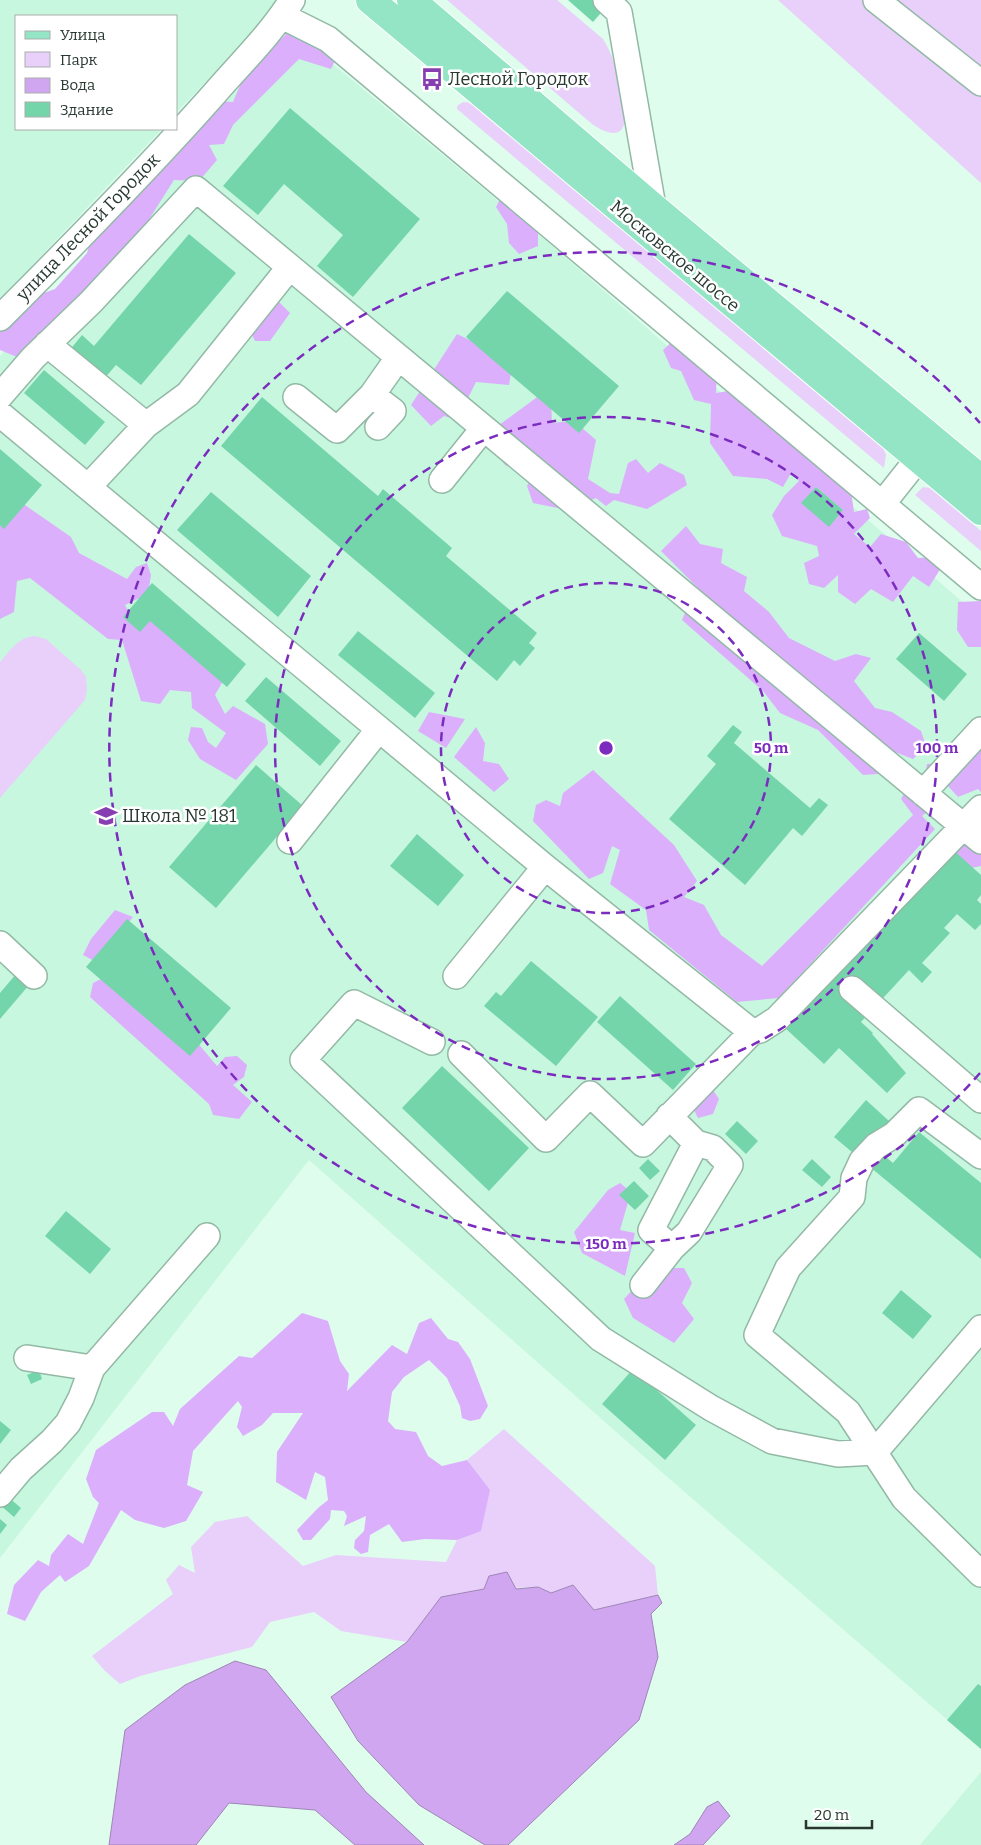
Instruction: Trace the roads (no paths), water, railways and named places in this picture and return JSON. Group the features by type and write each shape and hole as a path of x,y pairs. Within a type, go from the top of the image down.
{"main road":[{"name":"Московское шоссе","path":"370,0 981,511"},
{"name":"Московское шоссе","path":"411,0 653,207 981,479"}],"street":[{"path":"606,0 619,12 653,207"},
{"path":"876,0 978,72"},
{"path":"287,8 328,39 981,586"},
{"name":"улица Лесной Городок","path":"0,318 191,120 287,8"},
{"path":"0,396 47,344 91,302 196,189 972,833"},
{"path":"88,487 146,425 188,394 289,268"},
{"path":"47,344 146,425"},
{"path":"296,397 336,430 372,395 398,358"},
{"path":"372,395 393,411 378,427"},
{"path":"0,414 546,867 752,1032"},
{"path":"442,480 483,429"},
{"path":"883,503 918,459"},
{"path":"290,841 380,729"},
{"path":"923,793 981,730"},
{"path":"461,1054 546,1139 590,1094 643,1144 752,1032 760,1030 776,1020 972,833 981,808"},
{"path":"456,976 546,867"},
{"path":"0,944 34,976"},
{"path":"852,989 981,1100"},
{"path":"432,1042 354,1003 304,1060 601,1339 711,1408 772,1441 838,1454 875,1452 981,1328"},
{"path":"981,1156 919,1110 894,1135 876,1146 862,1161 854,1178 852,1197 788,1268 757,1335 848,1412 904,1498 981,1574"},
{"path":"643,1285 672,1248 689,1232 730,1165 713,1148 696,1143 669,1116"},
{"path":"672,1248 651,1230 696,1143"},
{"path":"0,1494 21,1469 52,1441 68,1423 81,1398 92,1368 206,1236"},
{"path":"26,1358 92,1368"}],"water":[{"path":"507,1572 516,1589 538,1587 551,1593 573,1585 594,1610 658,1595 662,1603 651,1614 658,1657 639,1720 508,1845 485,1845 419,1805 358,1741 331,1697 407,1642 441,1597 484,1589 489,1576"},
{"path":"235,1661 266,1670 366,1792 424,1845 355,1845 315,1810 229,1803 196,1845 109,1845 125,1730 185,1685"},
{"path":"718,1801 730,1816 703,1845 674,1845 690,1834 707,1807"}],"place":[{"name":"Лесной Городок","path":"432,79"},
{"name":"Школа № 181","path":"106,816"}]}
